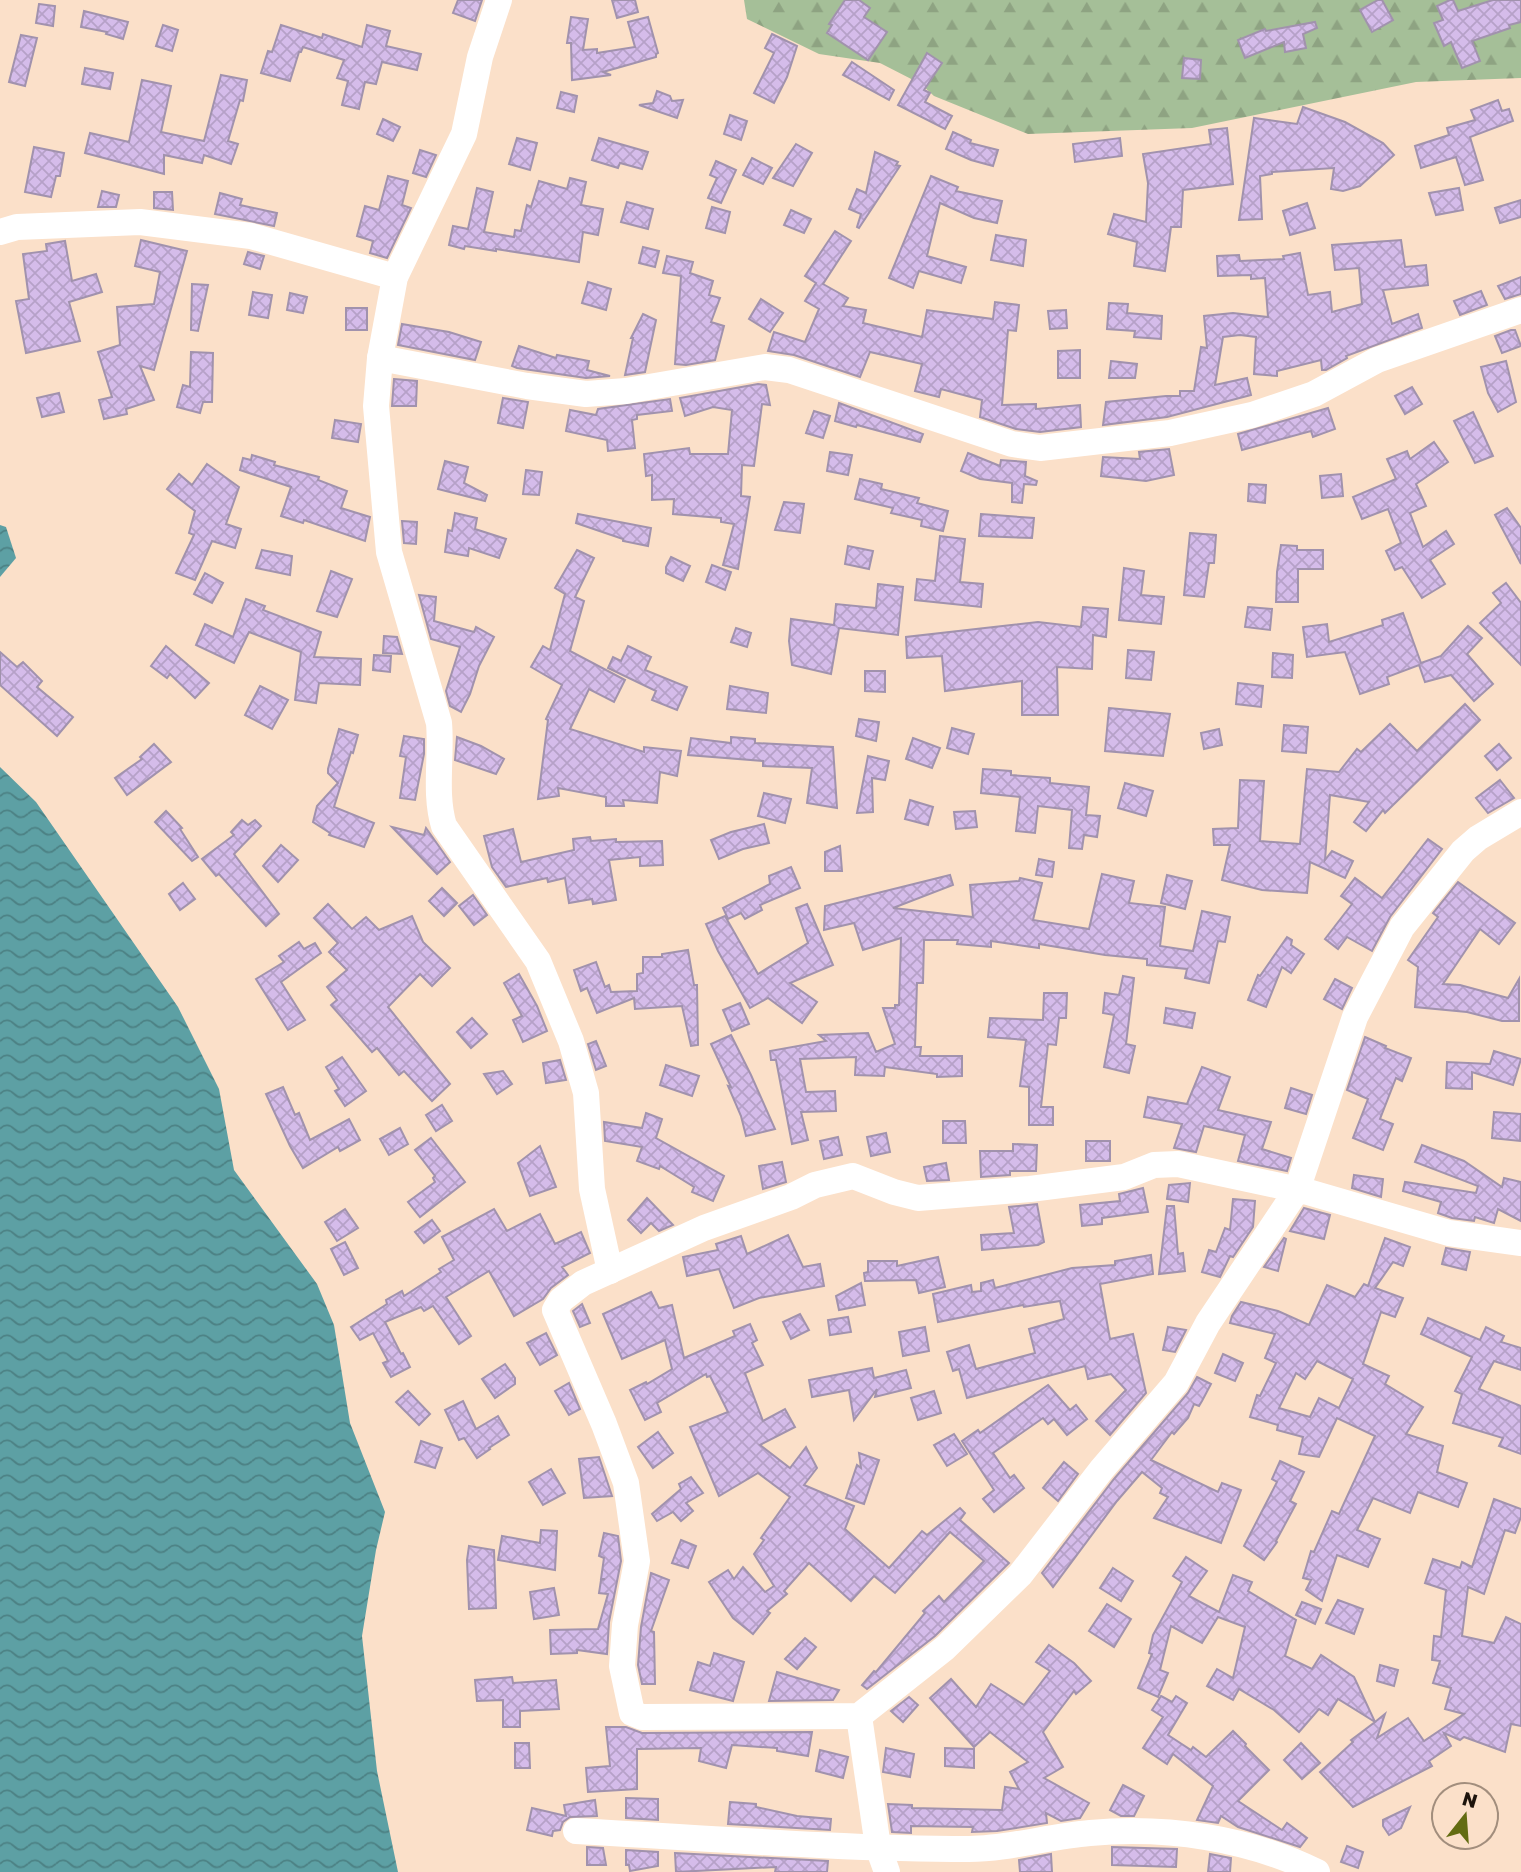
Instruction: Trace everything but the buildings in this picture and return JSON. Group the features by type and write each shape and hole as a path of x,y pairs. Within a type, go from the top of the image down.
{"street":[{"path":"499,0 480,57 464,134 395,277 380,358 376,406 389,552 439,723 439,811 444,826 538,961 567,1031 586,1093 592,1189 610,1271"},
{"path":"0,232 17,228 140,222 251,236 395,277"},
{"path":"380,358 527,386 586,394 626,391 765,367 789,370 1012,444 1040,448 1170,433 1252,415 1314,394 1377,360 1521,310"},
{"path":"1521,812 1478,838 1463,851 1402,927 1355,1017 1297,1190 1208,1323 1176,1383 1102,1469 1020,1575 945,1648 859,1717 642,1717 632,1713 622,1667 625,1625 637,1561 626,1483 555,1310 561,1300 583,1283 705,1228 780,1201 815,1185 853,1176 918,1198 1030,1189 1124,1177 1154,1166 1178,1164 1297,1190 1449,1233 1521,1243"},
{"path":"859,1717 878,1847 887,1872"},
{"path":"576,1831 878,1847 972,1849 1091,1832 1171,1832 1256,1847 1286,1857 1317,1872"}],"green space":[{"path":"744,0 1521,0 1521,78 1416,82 1192,128 1028,134 934,96 921,84 880,63 819,54 747,19"}],"water":[{"path":"0,525 6,527 16,558 0,577"},
{"path":"0,767 36,802 178,1007 219,1089 234,1170 317,1284 334,1325 350,1423 385,1512 362,1636 377,1771 398,1872 0,1872"}]}
